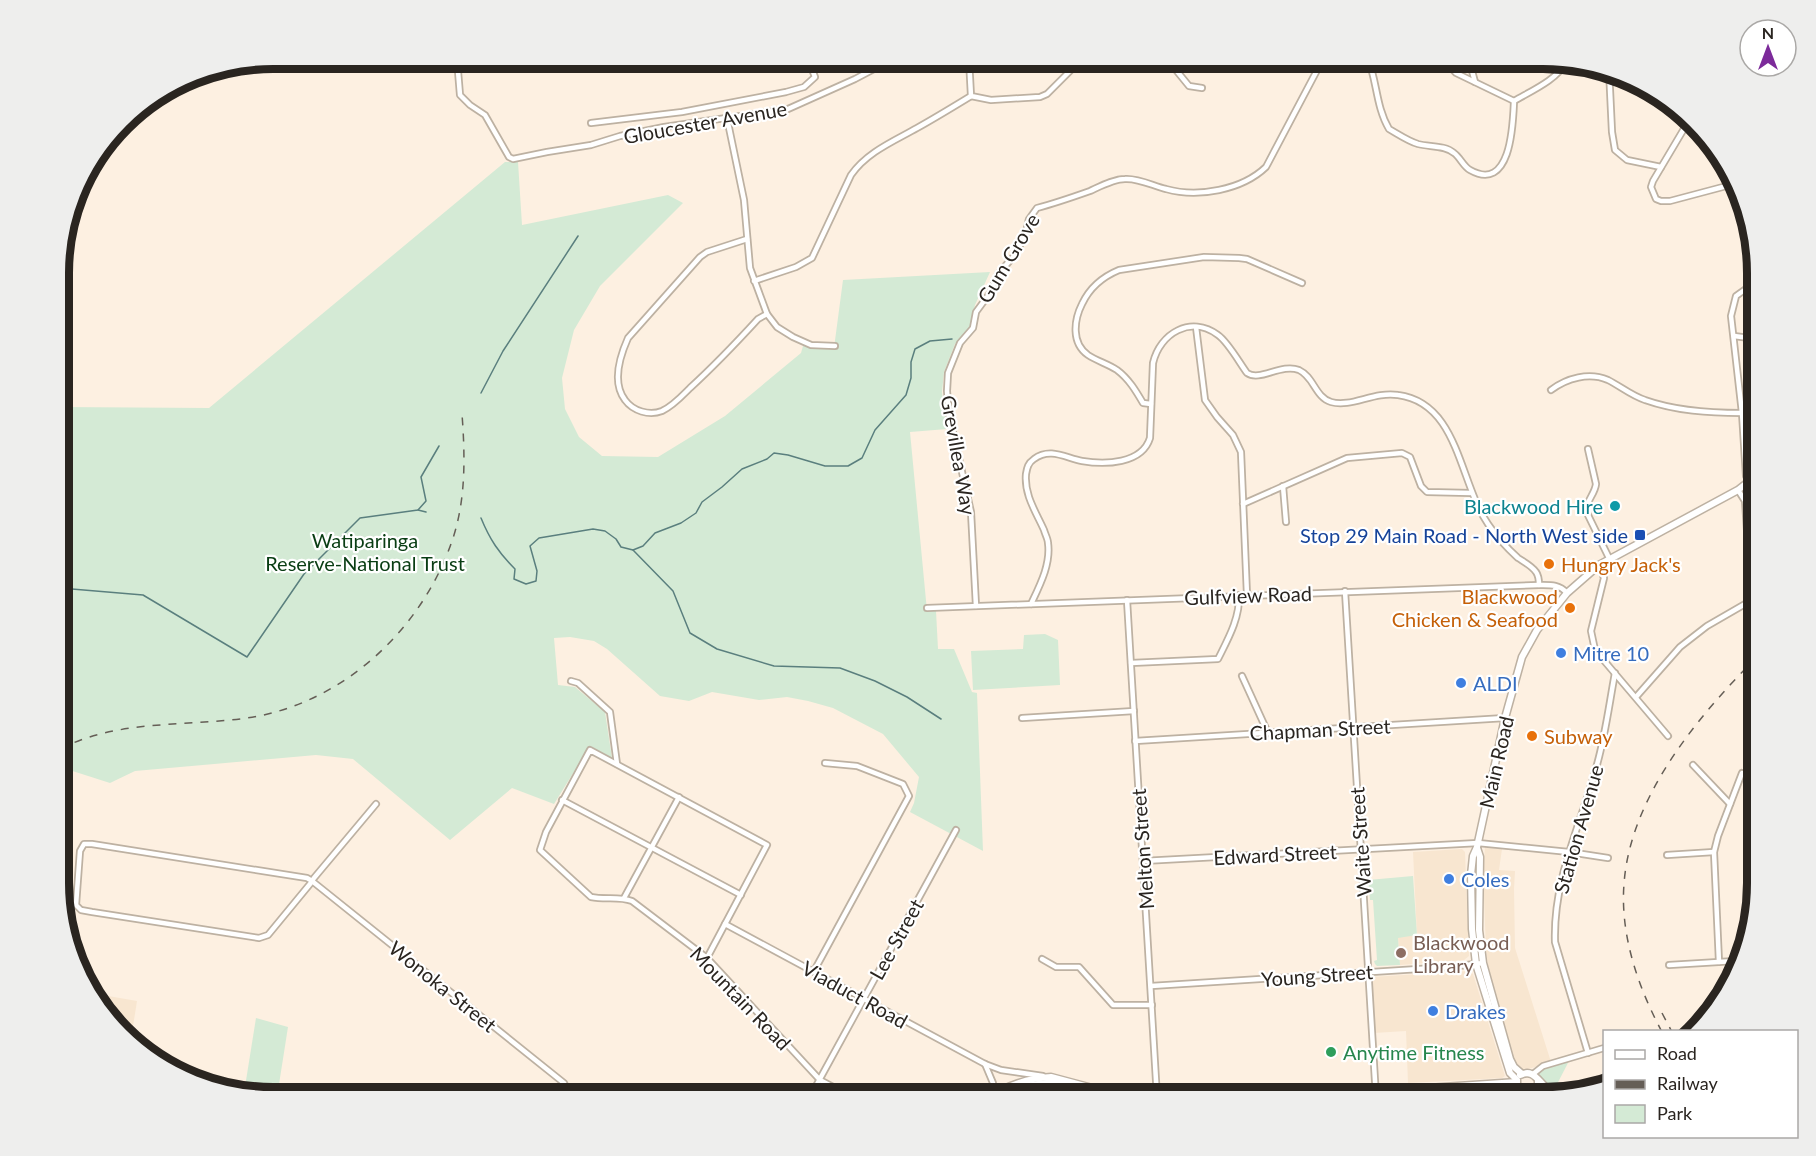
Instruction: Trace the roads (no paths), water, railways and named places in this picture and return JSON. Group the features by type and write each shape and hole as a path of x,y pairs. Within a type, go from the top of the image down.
{"main road":[{"name":"Main Road","path":"1517,1083 1510,1072 1479,963 1480,857 1478,845 1505,718 1522,657 1537,630 1567,593 1599,565 1747,484"},
{"name":"Main Road","path":"1479,963 1510,1059 1522,1074"},
{"path":"1501,1083 1510,1072"},
{"path":"1517,1083 1522,1074 1533,1074 1546,1087"},
{"path":"1005,1087 1039,1077 1051,1077 1087,1087"},
{"path":"1538,1081 1538,1087"},
{"path":"1023,1087 1068,1082"},
{"path":"1471,1087 1517,1083"},
{"path":"1481,1087 1517,1083"},
{"path":"1517,1083 1520,1087"}],"street":[{"name":"Gloucester Avenue","path":"459,69 460,95 484,115 509,157 513,159 591,145 664,127 788,109 873,69"},
{"name":"Gloucester Avenue","path":"591,123 682,112 786,92 804,87 815,77 812,69"},
{"path":"970,69 971,96"},
{"path":"754,281 796,267 812,258 852,175 858,165 870,154 971,96 991,99 1040,97 1047,94 1071,69"},
{"path":"1176,69 1189,86 1202,88"},
{"name":"Gum Grove","path":"976,312 990,292 998,274 1014,256 1025,236 1029,219 1037,208 1126,179 1168,190 1200,193 1226,189 1258,175 1266,166 1317,69"},
{"path":"1373,69 1379,103 1389,129 1416,143 1454,152 1467,168 1479,174 1491,175 1500,169 1512,132 1514,101"},
{"path":"1453,69 1475,83 1514,101"},
{"path":"1472,69 1475,83"},
{"path":"1514,101 1561,70"},
{"path":"1610,80 1615,150 1627,160 1661,167"},
{"path":"726,118 744,200 750,268 767,314 777,327 793,337 811,345 835,346"},
{"path":"1685,127 1651,187 1656,198 1661,201 1670,201 1727,186"},
{"path":"747,239 708,252 700,257 628,338 619,366 622,395 630,407 642,412 655,412 671,406 717,363 758,319 767,314"},
{"path":"1151,404 1143,403 1132,384 1118,371 1089,356 1078,344 1077,317 1091,288 1109,274 1119,270 1204,257 1247,259 1302,283"},
{"path":"1747,288 1736,296 1731,316 1747,478"},
{"name":"Grevillea Way","path":"976,312 973,328 960,343 953,358 946,390 971,512 976,606"},
{"path":"1196,327 1205,400 1233,435 1241,452 1247,595"},
{"path":"1031,604 1044,573 1048,558 1048,541 1028,497 1027,466 1034,458 1047,453 1060,454 1083,461 1109,462 1126,460 1140,453 1150,438 1153,363 1160,345 1179,330 1196,327 1204,328 1220,337 1250,375 1281,368 1298,370 1305,373 1318,393 1329,402 1350,403 1384,394 1409,397 1425,404 1447,429 1471,493 1487,522 1498,538 1537,572 1539,585"},
{"path":"1734,336 1747,338"},
{"path":"1551,390 1568,379 1596,376 1607,379 1643,400 1679,409 1742,413"},
{"path":"1588,449 1596,484 1586,511 1610,558"},
{"path":"1243,504 1347,458 1402,453 1410,457 1421,486 1427,492 1471,493"},
{"path":"1283,486 1286,522"},
{"path":"1738,490 1744,501 1747,538"},
{"path":"1599,565 1604,578 1590,631 1595,650 1668,736"},
{"name":"Gulfview Road","path":"927,608 1539,585 1553,585 1567,593"},
{"name":"Waite Street","path":"1345,591 1375,1087"},
{"path":"1131,663 1218,659 1230,636 1240,607 1239,595"},
{"name":"Melton Street","path":"1127,600 1156,1087"},
{"path":"1636,697 1680,647 1707,626 1747,603"},
{"name":"Station Avenue","path":"1588,1053 1555,942 1555,925 1558,892 1597,767 1615,673"},
{"path":"1242,676 1268,733"},
{"path":"572,681 610,712 617,764"},
{"path":"1022,718 1134,711"},
{"name":"Chapman Street","path":"1136,741 1505,718"},
{"path":"679,797 624,898 591,897 540,850 546,832 590,750 679,797 767,845 707,958"},
{"path":"814,971 909,796 903,784 857,766 825,763"},
{"path":"1693,765 1730,804"},
{"path":"1719,962 1714,852 1742,773"},
{"path":"562,800 741,895"},
{"path":"312,881 307,878 84,844 80,851 76,905 81,910 103,914 260,938 268,935 376,804"},
{"name":"Lee Street","path":"816,1087 956,830"},
{"name":"Edward Street","path":"1143,861 1478,845 1569,852 1608,858"},
{"path":"1667,855 1714,852"},
{"name":"Wonoka Street","path":"312,881 564,1083 566,1087"},
{"name":"Mountain Road","path":"624,898 632,901 707,958 820,1080 833,1087"},
{"name":"Viaduct Road","path":"725,924 984,1064 1001,1070 1051,1077"},
{"path":"1042,959 1056,967 1079,968 1113,1005 1152,1005"},
{"path":"1669,964 1731,961"},
{"name":"Young Street","path":"1150,986 1479,963"},
{"path":"1533,1074 1543,1066 1603,1049"},
{"path":"984,1064 993,1083 992,1087"}],"waterway":[{"path":"481,393 503,351 578,236"},
{"path":"481,518 495,546 515,569 514,579 526,584 536,581 537,571 530,546 539,538 593,529 605,531 616,539 621,547 633,550 643,546 655,533 681,523 696,513 702,502 742,469 767,459 774,453 825,466 848,466 862,458 875,430 906,395 915,349 930,341 952,339"},
{"path":"69,589 143,595 247,657 304,574 360,518 418,510 426,501 421,477 439,446"},
{"path":"418,510 426,512"},
{"path":"633,550 673,591 690,633 717,649 774,666 840,668 875,681 907,697 941,719"}],"railway":[{"path":"69,745 82,739 128,728 223,721 283,710 316,696 347,678 376,656 401,630 423,600 441,569 454,535 461,505 464,475 462,414"},
{"path":"1661,1030 1638,979 1628,941 1624,884 1629,852 1639,820 1671,760 1712,705 1747,667"},
{"path":"1662,1013 1671,1030"}],"place":[{"name":"Blackwood Hire","path":"1615,506"},
{"name":"Stop 29 Main Road - North West side","path":"1640,535"},
{"name":"Hungry Jack's","path":"1549,564"},
{"name":"Blackwood Chicken & Seafood","path":"1570,608"},
{"name":"Mitre 10","path":"1561,653"},
{"name":"ALDI","path":"1461,683"},
{"name":"Subway","path":"1532,736"},
{"name":"Coles","path":"1449,879"},
{"name":"Blackwood Library","path":"1401,953"},
{"name":"Drakes","path":"1433,1011"},
{"name":"Anytime Fitness","path":"1331,1052"}],"park label":[{"name":"Watiparinga Reserve-National Trust","path":"365,552"}]}
